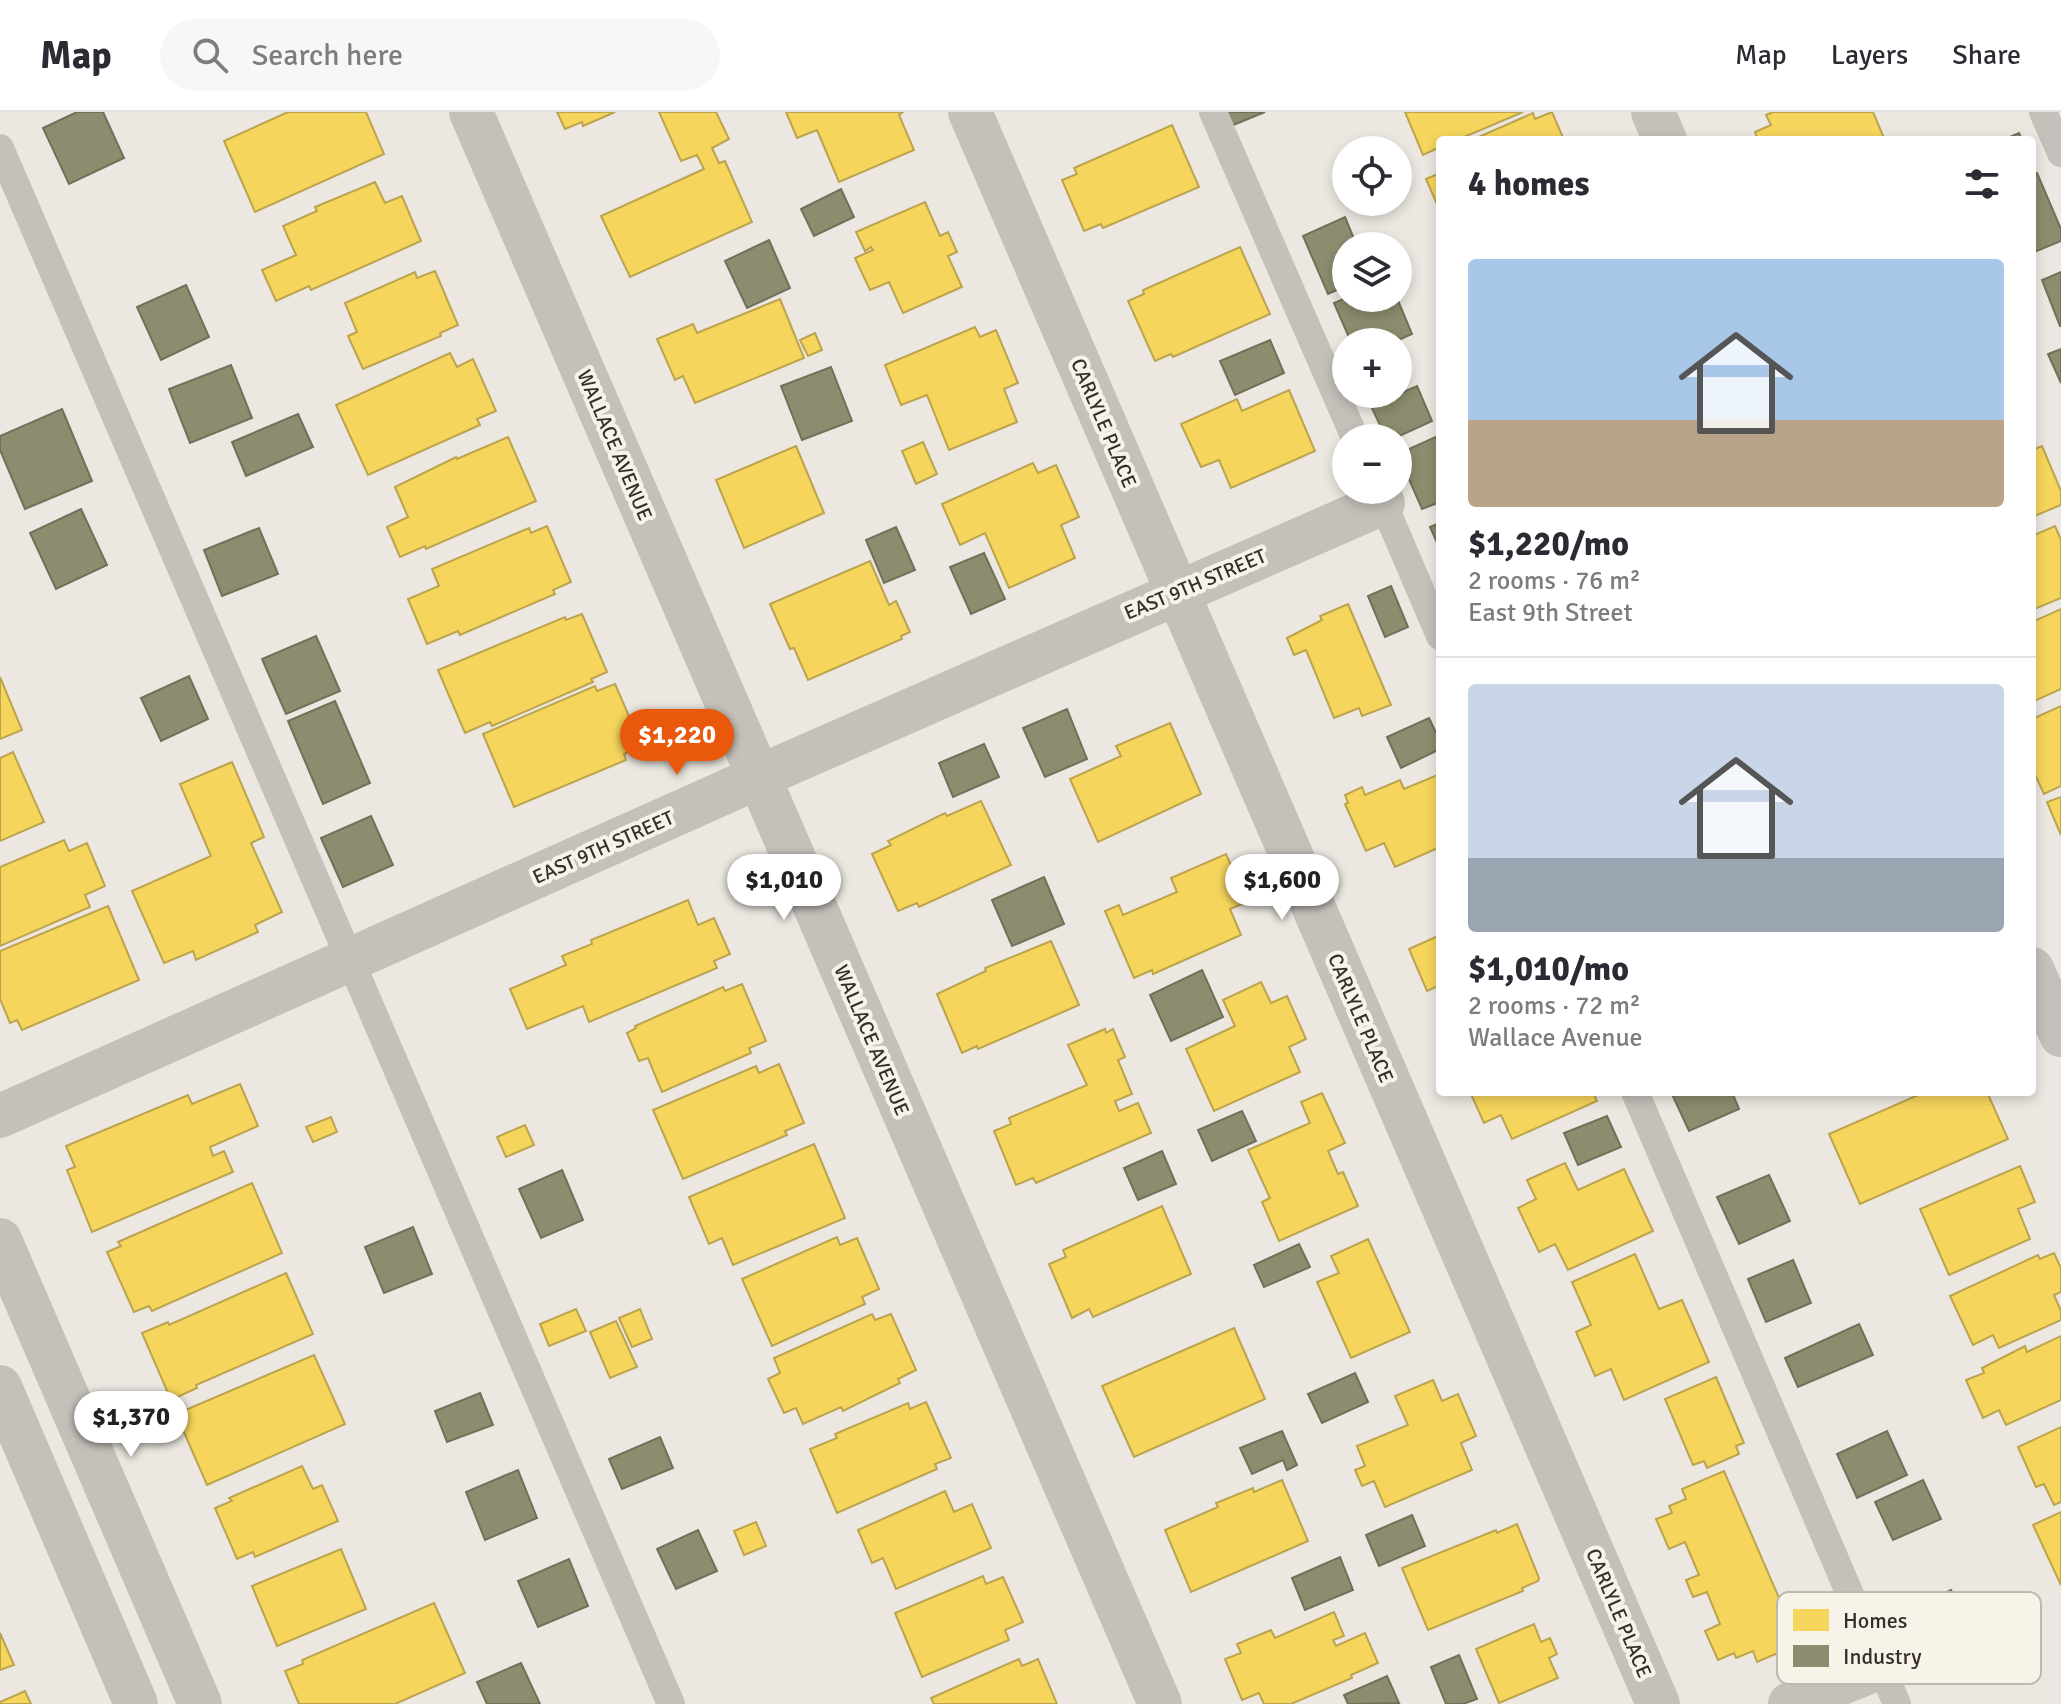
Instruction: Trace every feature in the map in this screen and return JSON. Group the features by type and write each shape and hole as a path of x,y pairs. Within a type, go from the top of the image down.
{"street":[{"name":"WALLACE AVENUE","path":"471,112 1160,1704"},
{"name":"CARLYLE PLACE","path":"970,112 1658,1704"},
{"path":"1653,112 1663,136"},
{"name":"EAST 9TH STREET","path":"0,1116 1177,592 1363,504"},
{"path":"2036,978 2061,1035"},
{"path":"0,1240 200,1704"},
{"path":"0,1387 136,1704"},
{"path":"1790,1704 1889,1685"}],"lane":[{"path":"1213,112 1349,424"},
{"path":"2043,112 2061,153"},
{"path":"0,148 671,1704"},
{"path":"1383,504 1436,627"},
{"path":"1637,1096 1849,1592"}],"building: Homes":[{"path":"288,112 366,112 384,154 255,212 224,141"},
{"path":"557,112 615,112 583,126 582,122 565,129"},
{"path":"659,112 716,112 729,139 712,148 719,163 725,161 752,222 630,277 601,216 704,169 697,155 681,161"},
{"path":"786,112 903,112 899,115 914,150 839,182 817,130 797,138"},
{"path":"1405,112 1523,112 1466,136 1436,136 1436,149 1423,155"},
{"path":"1552,112 1562,136 1481,136 1533,113 1535,119"},
{"path":"1773,112 1873,112 1883,136 1756,136 1755,132 1771,125 1766,115"},
{"path":"1172,125 1199,187 1103,228 1101,224 1084,231 1062,180 1077,174 1074,168"},
{"path":"1436,175 1436,202 1426,179"},
{"path":"375,182 385,203 402,196 421,241 311,290 309,286 276,301 262,270 296,255 283,226 317,211 315,207"},
{"path":"925,202 940,236 948,232 957,252 948,256 962,287 903,313 889,282 870,290 855,258 873,250 871,247 865,251 856,232"},
{"path":"1240,247 1270,314 1173,357 1171,354 1155,361 1128,301 1144,294 1143,290"},
{"path":"435,271 458,325 440,333 441,336 363,369 348,336 357,332 345,303 415,272 417,278"},
{"path":"780,299 804,358 695,403 683,376 675,380 657,339 693,324 697,333"},
{"path":"975,327 980,337 996,330 1018,383 1004,389 1017,422 949,450 927,395 901,405 885,365"},
{"path":"815,333 822,350 808,356 800,340"},
{"path":"450,353 457,367 473,359 496,411 477,419 480,425 368,475 336,405"},
{"path":"1289,390 1315,451 1231,488 1219,460 1201,467 1181,424 1237,399 1242,411"},
{"path":"508,437 536,501 426,549 425,546 400,557 387,527 408,517 395,487 456,457"},
{"path":"923,442 937,474 916,484 902,451"},
{"path":"796,446 824,513 744,548 716,480"},
{"path":"2042,446 2061,491 2061,505 2036,515 2036,448"},
{"path":"1033,463 1038,473 1056,465 1079,517 1061,525 1075,558 1009,588 985,533 960,545 942,504"},
{"path":"547,526 571,582 553,590 555,594 460,635 458,631 427,644 408,599 439,586 432,569 529,528 531,533"},
{"path":"2055,526 2061,540 2061,598 2036,608 2036,534"},
{"path":"870,561 889,605 896,601 910,632 901,636 902,639 808,680 770,604"},
{"path":"1348,604 1391,705 1362,716 1359,708 1334,718 1306,650 1294,655 1287,638 1322,620 1320,616"},
{"path":"2061,609 2061,689 2036,700 2036,620"},
{"path":"582,614 607,672 591,679 593,682 492,726 490,722 465,733 438,670 565,617 566,620"},
{"path":"0,677 22,730 0,739"},
{"path":"615,684 642,746 624,754 626,760 514,807 483,734 595,686 597,691"},
{"path":"2061,706 2061,786 2044,794 2036,777 2036,717"},
{"path":"1170,723 1201,794 1098,842 1070,779 1121,756 1116,746"},
{"path":"13,752 44,822 0,841 0,758"},
{"path":"232,762 264,837 251,843 282,912 255,925 258,932 196,960 193,951 164,963 132,891 211,856 180,784"},
{"path":"1436,776 1436,849 1395,867 1384,843 1366,851 1345,804 1348,803 1345,795 1362,787 1365,795 1400,780 1404,789"},
{"path":"2061,797 2061,835 2047,802"},
{"path":"981,801 1011,865 919,907 917,903 898,911 872,854 891,845 888,841 945,813 947,816"},
{"path":"64,840 69,851 87,843 105,886 85,895 90,907 0,946 0,867"},
{"path":"1226,854 1247,902 1230,909 1241,935 1153,974 1152,970 1134,978 1105,911 1119,905 1123,915 1177,892 1171,878"},
{"path":"688,900 698,925 714,918 730,954 714,961 717,968 589,1022 583,1006 527,1029 510,989 566,965 562,956 592,944 591,940"},
{"path":"108,906 139,980 22,1030 17,1020 10,1023 0,999 0,951"},
{"path":"1436,937 1436,987 1427,991 1409,949"},
{"path":"1051,941 1079,1005 962,1053 937,994 986,971 985,968"},
{"path":"1261,982 1271,1003 1287,996 1306,1039 1289,1047 1300,1072 1214,1111 1186,1049 1235,1026 1223,1000"},
{"path":"742,984 766,1041 749,1048 751,1053 662,1092 648,1058 639,1061 627,1033 635,1026 723,987 725,991"},
{"path":"1105,1029 1106,1033 1113,1029 1125,1057 1118,1060 1132,1094 1115,1101 1119,1111 1138,1103 1151,1133 1036,1183 1033,1178 1016,1185 994,1131 1011,1124 1009,1118 1087,1085 1068,1045"},
{"path":"779,1064 804,1123 785,1131 787,1135 683,1179 653,1110 756,1066 759,1073"},
{"path":"240,1084 258,1126 210,1147 213,1156 224,1151 233,1172 92,1232 67,1170 75,1167 66,1146 188,1095 192,1104"},
{"path":"1322,1093 1345,1143 1328,1151 1338,1174 1343,1172 1358,1206 1279,1241 1262,1202 1270,1198 1248,1150 1310,1123 1301,1102"},
{"path":"1472,1096 1595,1096 1597,1101 1512,1139 1501,1115 1484,1123"},
{"path":"1916,1096 1989,1096 2008,1139 1860,1204 1829,1134"},
{"path":"331,1117 337,1132 313,1142 306,1127"},
{"path":"525,1125 534,1145 506,1157 497,1137"},
{"path":"814,1144 845,1218 733,1265 722,1238 709,1244 689,1197"},
{"path":"1565,1163 1578,1190 1624,1169 1653,1231 1568,1270 1555,1244 1539,1252 1518,1208 1536,1199 1527,1180"},
{"path":"2020,1166 2035,1202 2018,1209 2030,1239 1949,1275 1920,1209"},
{"path":"252,1183 282,1253 152,1311 149,1306 134,1312 107,1252 121,1246 118,1242"},
{"path":"1162,1206 1191,1274 1093,1317 1089,1309 1072,1318 1049,1264 1066,1257 1063,1250"},
{"path":"837,1237 840,1245 857,1238 879,1289 862,1297 865,1304 772,1346 742,1279"},
{"path":"1368,1239 1410,1332 1351,1358 1317,1282 1339,1273 1331,1256"},
{"path":"2054,1253 2061,1268 2061,1292 2054,1295 2061,1311 2061,1320 1999,1348 1993,1335 1973,1345 1950,1296 2038,1255 2040,1259"},
{"path":"1635,1254 1659,1309 1682,1300 1709,1362 1624,1400 1611,1369 1595,1376 1576,1332 1591,1325 1572,1282"},
{"path":"286,1273 313,1334 196,1385 197,1388 171,1400 142,1333 168,1322 169,1325"},
{"path":"576,1309 586,1331 549,1346 540,1324"},
{"path":"640,1309 652,1339 632,1347 619,1318"},
{"path":"872,1314 875,1320 891,1314 916,1370 898,1379 900,1383 843,1411 841,1407 803,1424 796,1408 784,1413 768,1379 780,1373 774,1358"},
{"path":"616,1321 637,1367 610,1378 590,1332"},
{"path":"1234,1328 1265,1399 1134,1457 1102,1386"},
{"path":"2061,1336 2061,1400 2006,1425 1999,1410 1983,1418 1966,1380 1984,1373 1982,1368 2025,1346 2027,1352"},
{"path":"314,1355 345,1424 207,1485 176,1414"},
{"path":"1716,1377 1744,1443 1736,1446 1739,1454 1707,1468 1704,1461 1693,1465 1665,1399"},
{"path":"1433,1380 1442,1401 1458,1394 1476,1436 1461,1443 1472,1470 1385,1507 1374,1481 1362,1486 1355,1470 1365,1466 1357,1446 1408,1425 1395,1396"},
{"path":"926,1402 951,1458 935,1464 937,1469 837,1513 810,1449 837,1438 835,1434 908,1403 910,1409"},
{"path":"2061,1427 2061,1502 2054,1505 2044,1484 2036,1487 2018,1447"},
{"path":"302,1466 313,1489 322,1485 338,1521 255,1557 253,1552 237,1559 215,1508 232,1501 229,1498"},
{"path":"1724,1471 1777,1593 1777,1653 1757,1662 1753,1651 1736,1658 1734,1653 1718,1660 1705,1631 1720,1624 1707,1592 1693,1597 1686,1580 1699,1575 1685,1542 1669,1549 1656,1519 1672,1513 1669,1506 1686,1499 1682,1489"},
{"path":"1282,1480 1308,1541 1191,1592 1165,1530 1218,1507 1216,1503"},
{"path":"945,1491 954,1512 972,1504 991,1548 896,1589 883,1558 872,1563 858,1530"},
{"path":"2061,1512 2061,1585 2033,1525"},
{"path":"756,1522 766,1546 744,1555 734,1531"},
{"path":"1517,1524 1538,1581 1522,1588 1523,1591 1428,1630 1402,1568"},
{"path":"341,1549 366,1609 277,1646 252,1586"},
{"path":"983,1576 986,1584 1003,1577 1023,1622 1005,1630 1009,1640 922,1677 895,1613"},
{"path":"434,1603 465,1673 395,1704 299,1704 285,1671 303,1664 302,1660"},
{"path":"1334,1612 1344,1636 1333,1640 1336,1646 1365,1633 1378,1663 1351,1675 1352,1678 1291,1704 1264,1704 1259,1693 1242,1700 1225,1659 1241,1653 1237,1644 1271,1630 1275,1638"},
{"path":"1534,1624 1541,1642 1550,1638 1557,1654 1549,1658 1558,1678 1499,1703 1476,1649"},
{"path":"0,1633 14,1665 0,1670"},
{"path":"1019,1659 1022,1666 1038,1659 1057,1704 934,1704 931,1698"},
{"path":"25,1691 31,1704 0,1704 0,1702"}],"building: Industry":[{"path":"77,112 103,112 124,158 69,184 43,128"},
{"path":"1225,112 1265,112 1231,126"},
{"path":"2036,173 2061,229 2061,241 2036,251"},
{"path":"841,189 854,217 814,236 801,209"},
{"path":"1345,217 1351,232 1332,232 1332,292 1328,294 1303,236"},
{"path":"769,240 790,288 747,308 725,261"},
{"path":"2061,272 2061,326 2060,326 2042,280"},
{"path":"186,285 209,337 161,360 137,307"},
{"path":"1338,312 1403,312 1410,328 1345,328"},
{"path":"1270,340 1284,373 1235,395 1220,361"},
{"path":"2061,349 2061,383 2048,354"},
{"path":"231,365 252,418 190,443 169,389"},
{"path":"831,367 852,421 802,440 781,386"},
{"path":"1417,386 1432,421 1412,430 1412,424 1379,424 1372,408 1412,408 1412,388"},
{"path":"62,409 92,481 25,509 0,450 0,436"},
{"path":"298,414 313,447 246,476 232,442"},
{"path":"1436,437 1436,504 1422,509 1412,486 1412,448"},
{"path":"81,509 107,565 56,589 30,533"},
{"path":"1436,525 1436,540 1430,527"},
{"path":"896,527 915,570 884,583 866,540"},
{"path":"259,528 278,574 222,596 204,550"},
{"path":"984,553 1005,599 971,614 950,567"},
{"path":"1391,586 1408,627 1385,637 1368,596"},
{"path":"316,636 340,691 286,714 262,659"},
{"path":"189,676 208,719 161,741 141,698"},
{"path":"335,701 370,783 323,804 288,721"},
{"path":"1067,709 1087,759 1045,777 1023,728"},
{"path":"1429,718 1436,733 1436,751 1401,768 1387,737"},
{"path":"984,744 999,777 953,797 939,763"},
{"path":"371,816 393,865 343,887 321,838"},
{"path":"1044,877 1064,924 1012,946 992,900"},
{"path":"1202,970 1223,1017 1171,1041 1150,995"},
{"path":"1673,1096 1734,1096 1739,1109 1689,1131"},
{"path":"1242,1111 1256,1141 1212,1161 1198,1130"},
{"path":"1607,1116 1621,1147 1578,1165 1564,1133"},
{"path":"1162,1151 1176,1184 1138,1200 1124,1168"},
{"path":"562,1170 583,1220 541,1238 519,1189"},
{"path":"1769,1175 1790,1221 1739,1244 1717,1197"},
{"path":"413,1227 432,1274 384,1293 365,1247"},
{"path":"1299,1244 1310,1267 1264,1287 1254,1265"},
{"path":"1793,1260 1811,1303 1766,1322 1748,1279"},
{"path":"1859,1324 1873,1355 1798,1387 1785,1358"},
{"path":"1355,1373 1368,1402 1322,1423 1308,1394"},
{"path":"480,1393 493,1425 447,1442 435,1411"},
{"path":"1282,1431 1297,1465 1287,1470 1283,1460 1252,1474 1240,1448"},
{"path":"1887,1431 1907,1475 1857,1498 1837,1454"},
{"path":"660,1437 673,1468 622,1489 609,1459"},
{"path":"518,1470 537,1518 485,1540 466,1492"},
{"path":"1923,1480 1941,1519 1893,1540 1875,1502"},
{"path":"1412,1515 1425,1546 1379,1566 1366,1535"},
{"path":"698,1530 717,1571 676,1589 657,1549"},
{"path":"1340,1557 1353,1590 1305,1610 1292,1578"},
{"path":"569,1559 588,1606 538,1627 518,1581"},
{"path":"1459,1655 1477,1699 1463,1704 1446,1704 1431,1667"},
{"path":"521,1663 540,1704 487,1704 477,1682"},
{"path":"1387,1676 1399,1703 1348,1704 1344,1695"}]}
